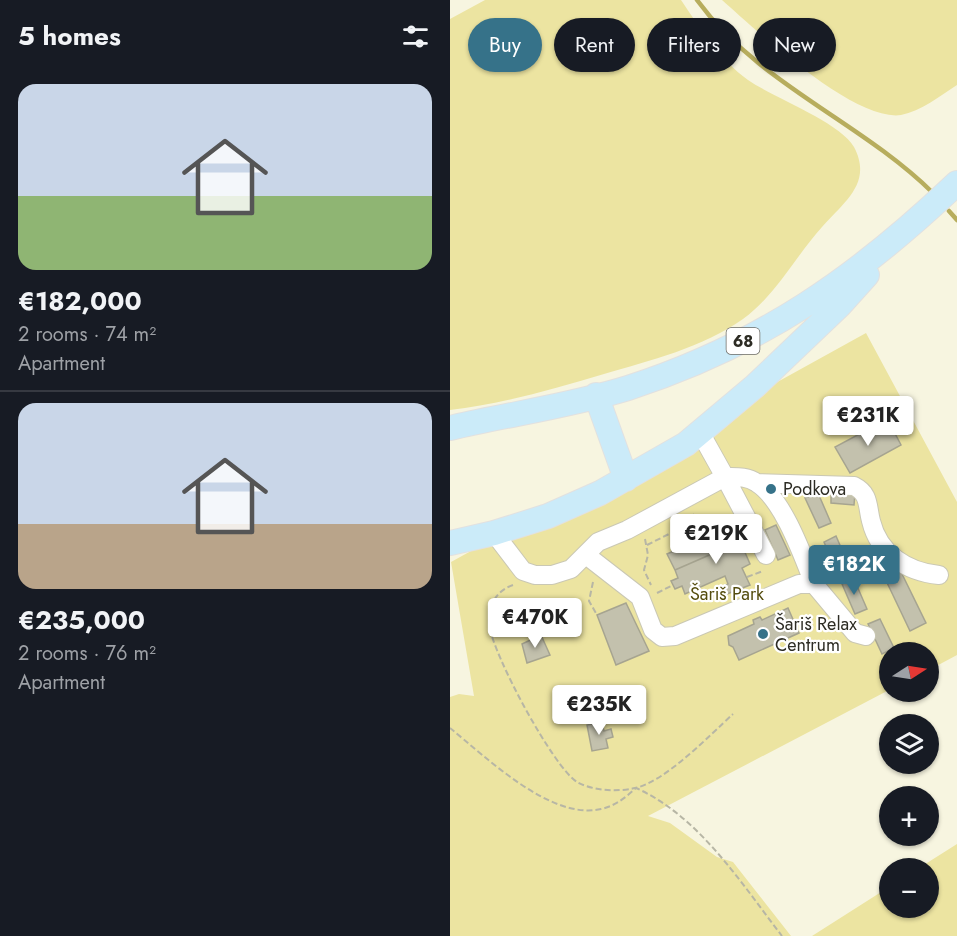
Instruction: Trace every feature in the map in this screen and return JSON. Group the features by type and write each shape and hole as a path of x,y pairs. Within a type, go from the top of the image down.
{"main road":[{"name":"68","path":"452,427 626,388 691,365 745,341 818,299 875,256 957,183"},
{"path":"450,543 494,533 548,516 626,479 701,434 852,293 863,280 875,256"},
{"path":"596,395 626,479"}],"lane":[{"path":"701,434 766,555"},
{"path":"494,533 523,571 535,575 552,575 591,560 598,542 640,523 725,477 742,477 757,483 854,486 867,496 872,524 887,552 907,568 920,573 939,575"},
{"path":"757,483 776,503 804,558 814,584 855,633 866,636"},
{"path":"591,560 640,597 653,630 662,637 675,636 799,584 814,584"}],"path":[{"path":"685,499 705,538"},
{"path":"647,545 697,520"},
{"path":"640,523 648,555 644,570 655,594 673,585"},
{"path":"591,560 589,602 597,615"},
{"path":"535,575 500,590 492,604 489,623 498,656 560,766 578,782 604,790 636,788 661,799 716,852 782,936"},
{"path":"450,728 506,773 540,795 578,810 600,810 618,803 636,788 656,779 694,750 733,714"}],"green space":[{"path":"485,0 681,0 694,18 647,18 647,72 738,72 759,87 821,120 846,138 854,147 859,160 858,182 847,200 812,239 765,299 728,329 694,345 639,364 528,395 450,410 450,19"},
{"path":"722,0 957,0 957,85 930,103 908,113 901,115 881,113 858,104 833,90 808,72 836,72 836,18 753,18 753,27"},
{"name":"Šariš Park","path":"866,333 957,502 957,655 939,665 939,642 879,642 879,695 648,816 670,823 717,857 733,862 791,936 450,936 450,697 459,694 474,696 451,562"},
{"path":"957,844 957,936 812,936 879,893 879,918 939,918 939,858 935,858"}],"building":[{"path":"880,423 883,428 890,424 901,445 850,473 835,447"},
{"path":"831,491 855,493 854,505 831,503"},
{"path":"818,493 831,523 819,528 805,498"},
{"path":"717,523 719,528 723,526 732,545 740,541 750,564 742,568 750,585 727,594 724,586 728,584 725,576 685,594 682,586 675,589 671,581 678,578 675,570 714,553 707,537 711,535 708,527"},
{"path":"776,525 790,555 778,560 765,530"},
{"path":"836,536 849,566 837,572 824,542"},
{"path":"707,537 714,553 675,570 667,554"},
{"path":"884,560 901,572 926,623 910,631 881,570"},
{"path":"854,579 867,609 855,614 842,584"},
{"path":"626,603 649,651 616,665 597,615"},
{"name":"Šariš Relax Centrum","path":"788,608 799,633 739,660 733,647 729,645 728,636 754,624 753,620 760,617 762,620"},
{"path":"880,619 891,642 879,642 879,648 868,624"},
{"path":"541,635 550,655 527,663 522,644"},
{"path":"602,722 604,731 611,729 613,737 606,739 608,748 592,751 587,725"}],"waterway":[{"path":"697,0 749,55 779,79 874,144 933,193"},
{"path":"949,211 957,220"}],"place":[{"name":"Podkova","path":"771,489"},
{"name":"Šariš Relax Centrum","path":"763,634"}]}
